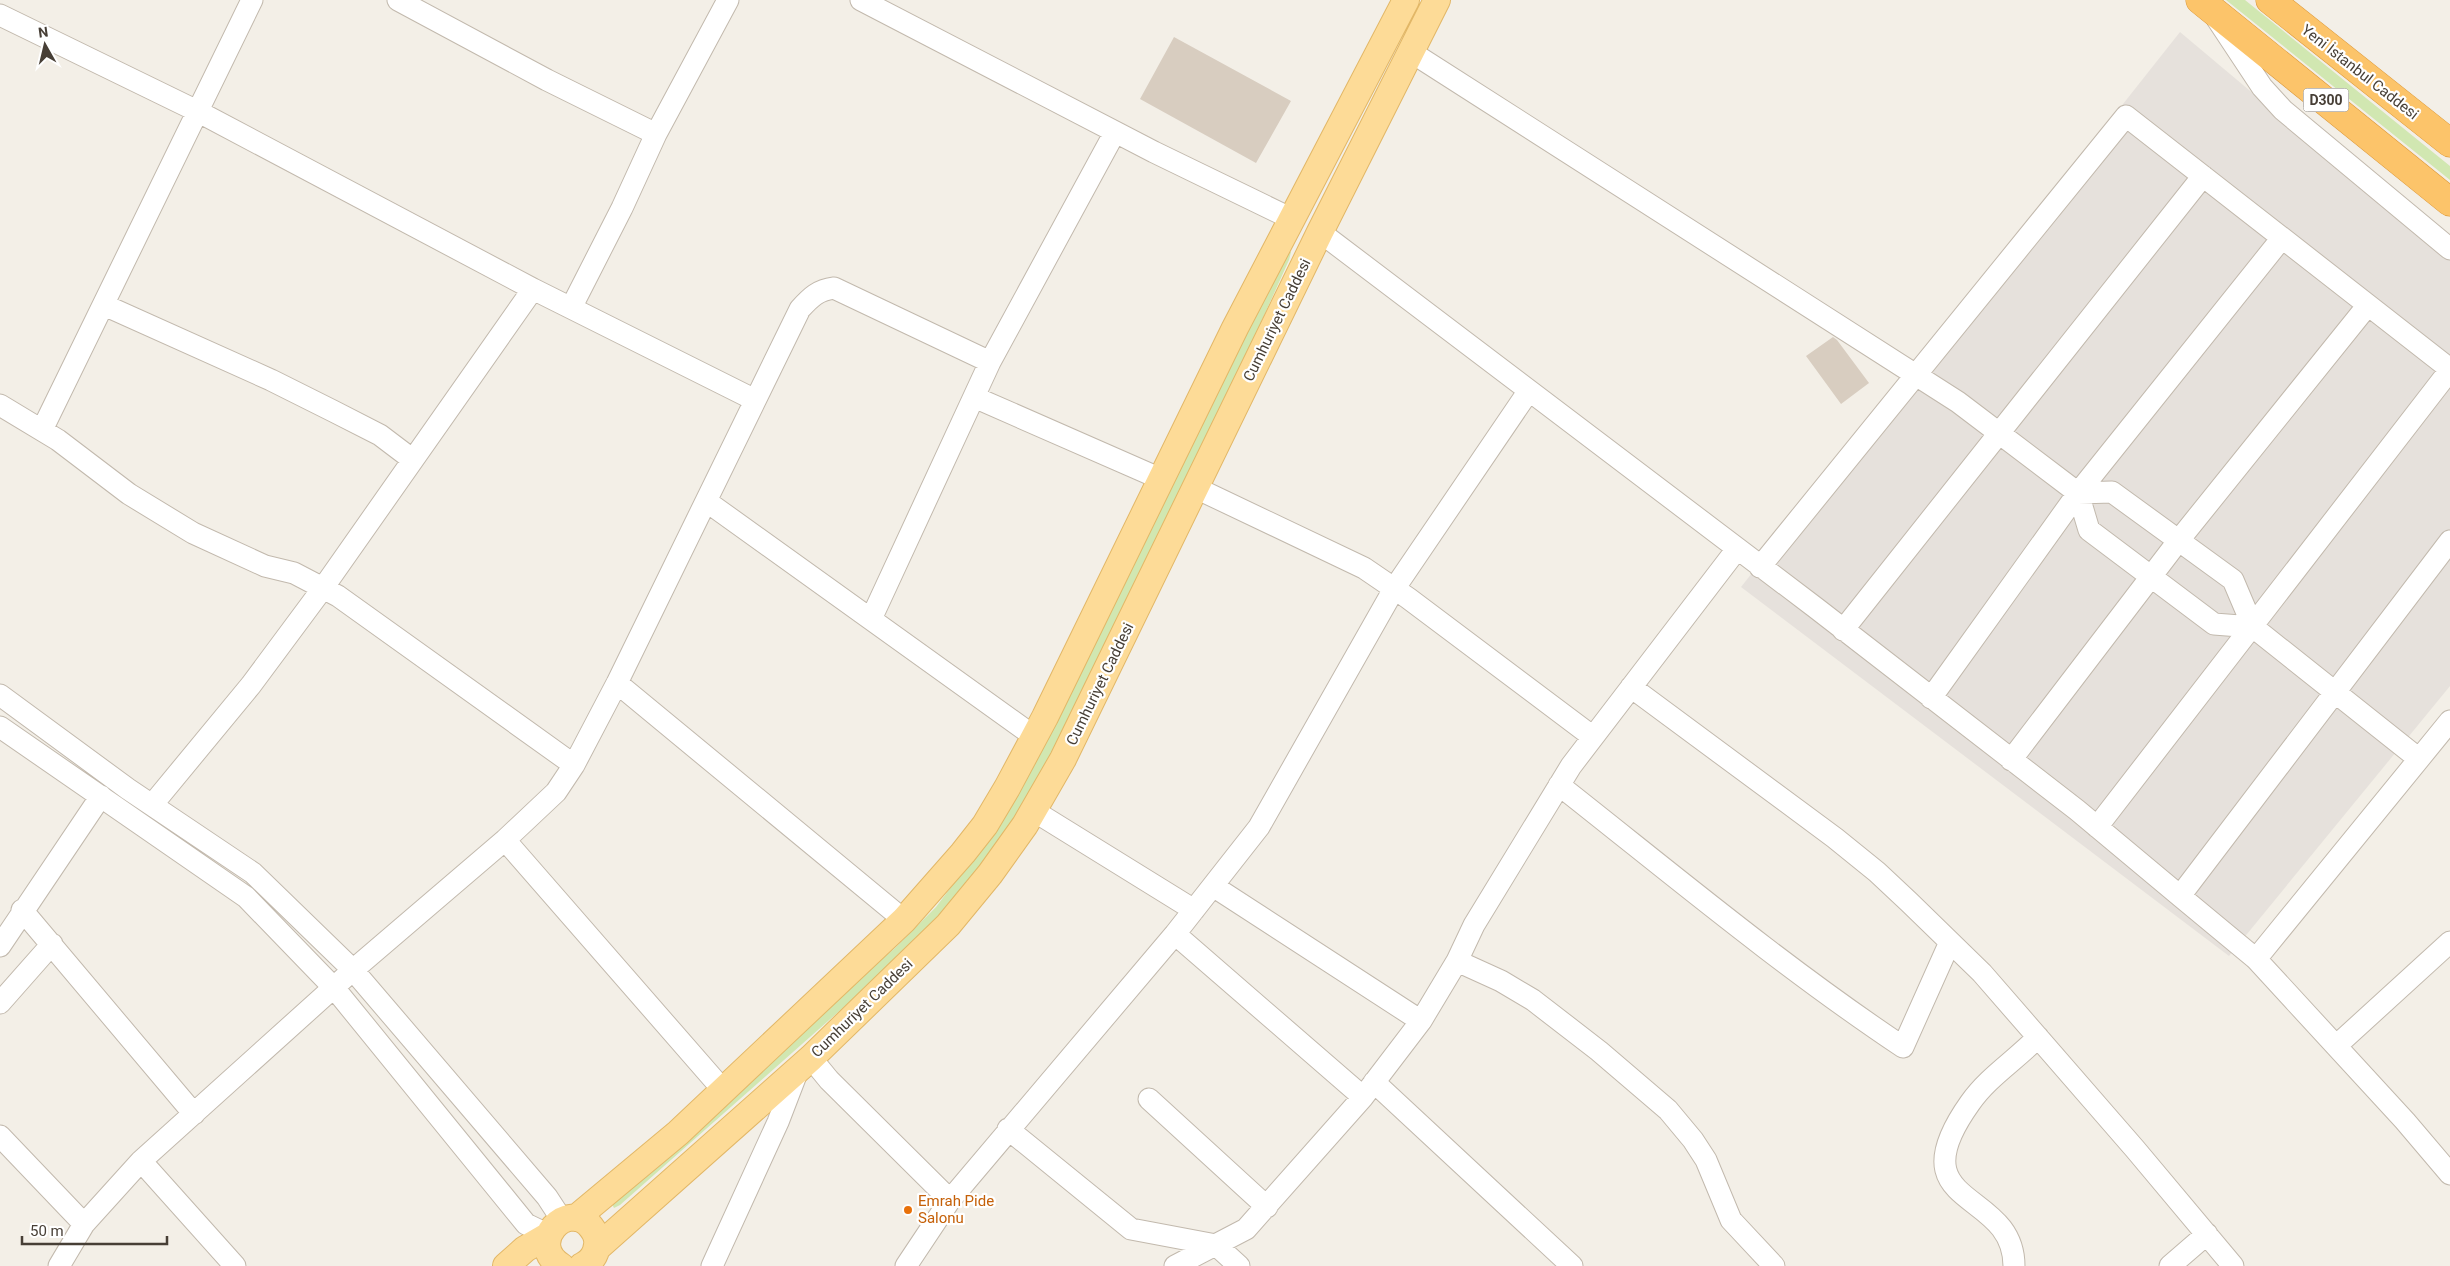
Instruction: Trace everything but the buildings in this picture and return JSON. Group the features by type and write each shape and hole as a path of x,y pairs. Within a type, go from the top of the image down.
{"highway":[{"name":"Yeni İstanbul Caddesi","path":"2270,0 2450,143"},
{"name":"D300","path":"2205,4 2450,202"}],"main road":[{"path":"506,1266 525,1249 562,1224 678,1133 904,920 964,853 984,824 1035,737 1234,328 1406,0"},
{"name":"Cumhuriyet Caddesi","path":"591,1260 804,1064 948,924 990,874 1034,811 1063,759 1320,232 1437,0"},
{"path":"1292,219 1320,232"},
{"path":"561,1266 550,1255 548,1249 562,1224"},
{"name":"Cumhuriyet Caddesi","path":"562,1224 588,1224 593,1229 597,1242 591,1260"}],"street":[{"path":"0,5 2,0"},
{"path":"42,430 252,0"},
{"path":"398,0 547,80 656,134"},
{"path":"572,308 622,208 656,134 728,0"},
{"path":"861,0 1115,132 1292,219"},
{"path":"2205,4 2242,58 2283,110 2450,249"},
{"path":"0,15 198,111 533,289 755,400"},
{"path":"1411,52 1958,402 2078,493 2089,530 2214,624 2253,627"},
{"path":"1760,567 2126,116 2450,370 2097,827"},
{"path":"871,619 990,362 1115,132"},
{"path":"1844,630 2203,176"},
{"path":"1320,232 1528,392 1844,630 2097,827 2256,959 2450,1174"},
{"path":"1931,698 2078,493 2282,238"},
{"path":"59,1266 84,1224 141,1161 353,970 505,840 556,792 574,765 617,683 800,308 813,295 823,290 834,288 990,362"},
{"path":"152,805 250,686 323,588 533,289"},
{"path":"104,305 271,380 333,411 380,435 413,460"},
{"path":"2011,760 2179,540 2368,305"},
{"path":"906,1266 950,1200 1008,1129 1175,934 1260,828 1394,589 1528,392"},
{"path":"974,397 1161,479"},
{"path":"0,405 42,430 129,494 193,533 265,566 294,573 338,596 574,765"},
{"path":"1196,488 1364,568 1593,737"},
{"path":"2078,493 2112,492 2233,580 2253,627 2419,759"},
{"path":"706,501 1035,737"},
{"path":"2180,896 2450,541"},
{"path":"1175,1266 1246,1229 1368,1090 1421,1021 1458,961 1474,925 1558,785 1631,686 1737,549"},
{"path":"617,683 904,920"},
{"path":"1631,686 1835,838 1877,872 1950,942 1982,973 2038,1037 2233,1266"},
{"path":"0,695 152,805 253,873 353,970 547,1197 562,1224 526,1224 335,988 246,897 0,727"},
{"path":"2256,959 2450,721"},
{"path":"1558,785 1748,934 1858,1017 1903,1048 1950,942"},
{"path":"0,946 22,910 101,796"},
{"path":"1034,811 1194,910"},
{"path":"505,840 723,1090"},
{"path":"1213,886 1421,1021"},
{"path":"22,910 194,1114"},
{"path":"1175,934 1368,1090 1572,1266"},
{"path":"2336,1046 2450,942"},
{"path":"0,1003 52,944"},
{"path":"1458,961 1501,981 1533,1000 1599,1051 1668,1110 1693,1140 1706,1160 1730,1220 1774,1266"},
{"path":"2014,1266 2014,1251 2008,1236 1996,1221 1954,1188 1944,1168 1945,1148 1951,1131 1971,1101 1989,1080 2038,1037"},
{"path":"712,1266 804,1064 829,1080 950,1200"},
{"path":"1149,1099 1267,1207"},
{"path":"1008,1129 1131,1229 1216,1245 1239,1266"},
{"path":"0,1136 84,1224"},
{"path":"141,1161 235,1266"},
{"path":"2170,1266 2206,1234"}],"shaded area":[{"path":"2180,32 2450,259 2450,686 2229,956 1741,587"}],"green space":[{"path":"2226,0 2245,0 2450,166 2450,180"},
{"path":"1286,251 1291,252 1289,260 1231,389 1066,729 1015,820 945,913 888,968 620,1205 614,1208 611,1202 826,1005 894,949 936,907 1007,813 1041,751"}],"place":[{"name":"Emrah Pide Salonu","path":"908,1210"}]}
